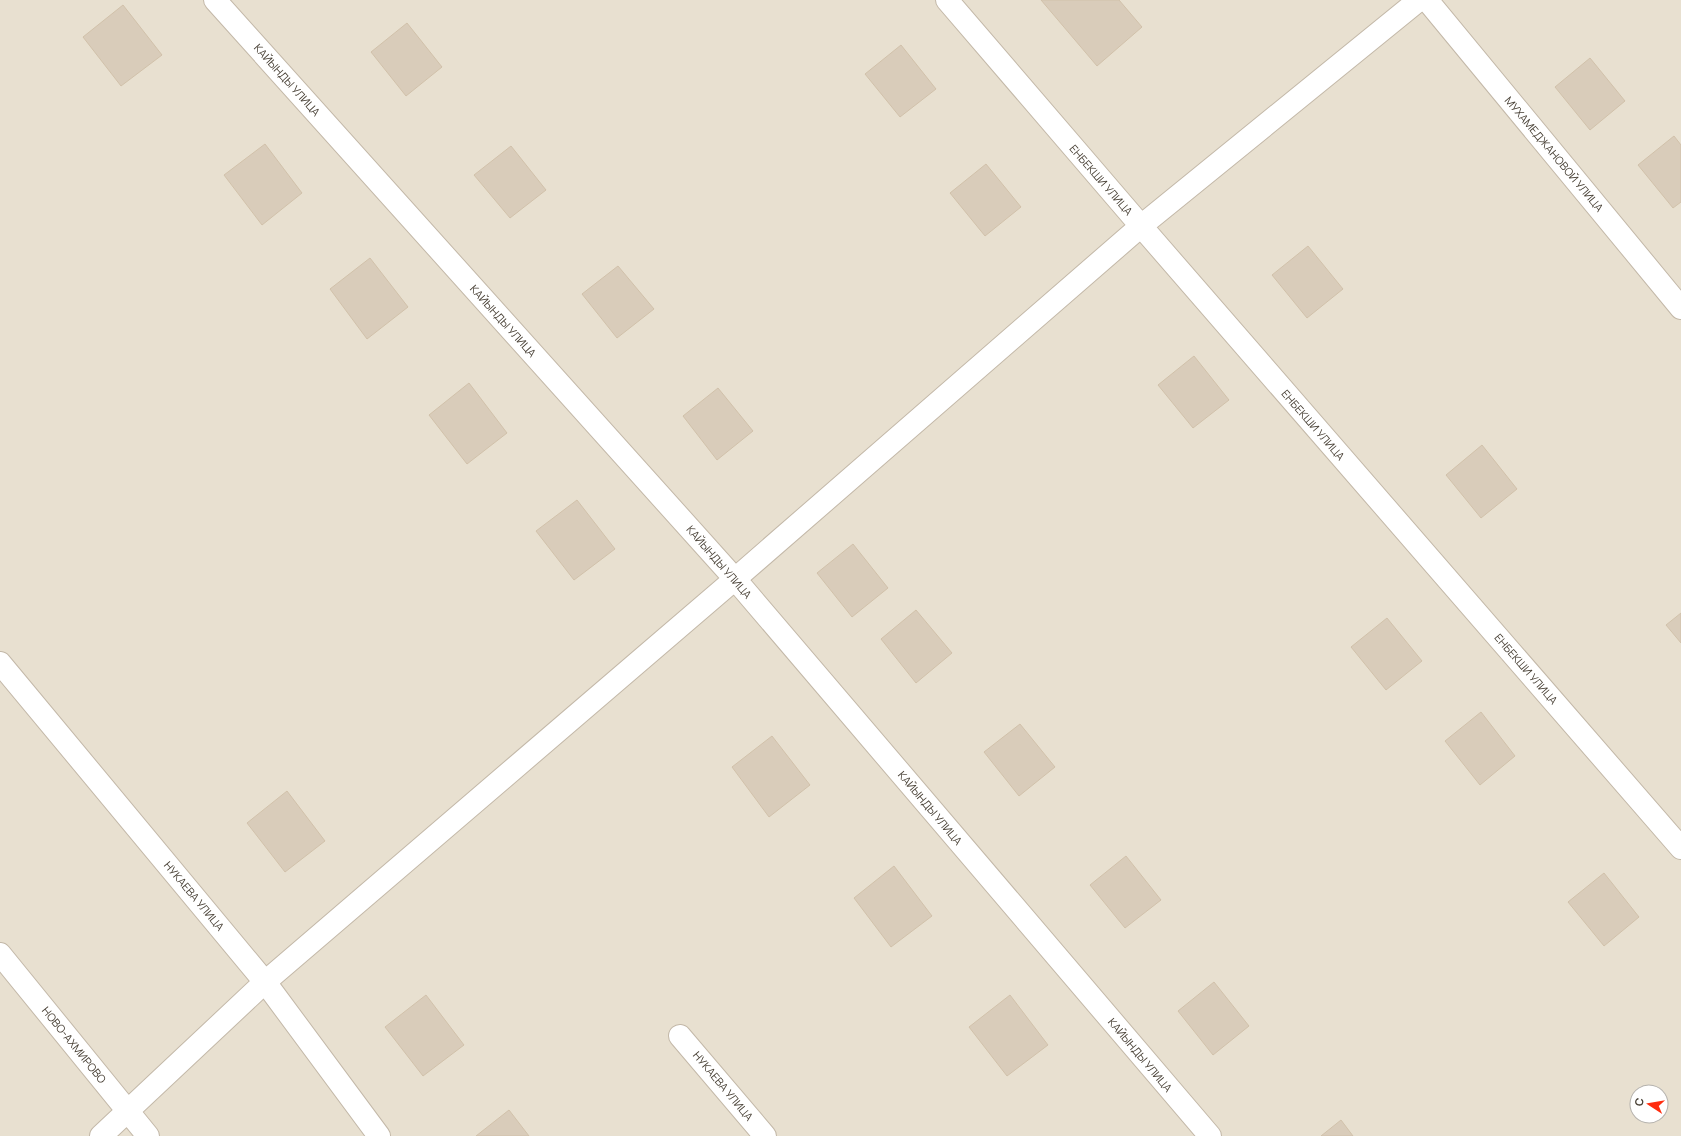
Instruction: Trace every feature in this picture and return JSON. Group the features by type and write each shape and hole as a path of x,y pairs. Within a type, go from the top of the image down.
{"street":[{"name":"КАЙЫНДЫ УЛИЦА","path":"215,0 735,579 1210,1136"},
{"name":"ЕНБЕКШИ УЛИЦА","path":"947,0 1141,226 1681,848"},
{"path":"101,1136 265,982 735,579 1141,226 1419,0"},
{"name":"МУХАМЕДЖАНОВОЙ УЛИЦА","path":"1427,0 1681,308"},
{"name":"НУКАЕВА УЛИЦА","path":"0,663 265,982 379,1136"},
{"name":"НОВО-АХМИРОВО","path":"0,954 148,1136"},
{"name":"НУКАЕВА УЛИЦА","path":"680,1036 765,1136"}],"shaded area":[{"path":"0,0 1681,0 1681,1136 0,1136"}],"building":[{"path":"1041,0 1119,0 1142,27 1097,66"},
{"path":"123,5 162,55 121,86 83,37"},
{"path":"407,23 442,67 406,96 371,52"},
{"path":"901,45 936,89 900,117 865,74"},
{"path":"1590,58 1625,101 1590,130 1555,87"},
{"path":"1674,136 1681,145 1681,202 1673,208 1638,165"},
{"path":"265,144 302,193 262,225 224,175"},
{"path":"511,146 546,190 510,218 474,175"},
{"path":"986,164 1021,207 985,236 950,193"},
{"path":"1308,246 1343,289 1307,318 1272,275"},
{"path":"370,258 408,307 367,339 330,289"},
{"path":"618,266 654,309 617,338 582,294"},
{"path":"1194,356 1229,400 1193,428 1158,385"},
{"path":"469,383 507,433 467,464 429,415"},
{"path":"718,388 753,431 717,460 683,416"},
{"path":"1482,445 1517,489 1481,518 1446,475"},
{"path":"577,500 615,549 574,580 536,531"},
{"path":"853,544 888,588 852,617 817,573"},
{"path":"916,610 952,653 916,683 881,639"},
{"path":"1681,613 1681,643 1666,625"},
{"path":"1387,618 1422,661 1386,690 1351,647"},
{"path":"1481,712 1515,756 1480,785 1445,741"},
{"path":"1020,724 1055,767 1019,796 984,752"},
{"path":"772,736 810,785 769,817 732,767"},
{"path":"287,791 325,841 285,872 247,823"},
{"path":"1126,856 1161,900 1125,928 1090,885"},
{"path":"894,866 932,916 891,947 854,898"},
{"path":"1604,873 1639,917 1604,946 1568,902"},
{"path":"1214,982 1249,1026 1213,1055 1178,1011"},
{"path":"426,995 464,1045 423,1076 385,1027"},
{"path":"1010,995 1048,1045 1007,1076 969,1027"},
{"path":"509,1110 529,1136 476,1136"},
{"path":"1341,1120 1353,1136 1321,1136"}]}
